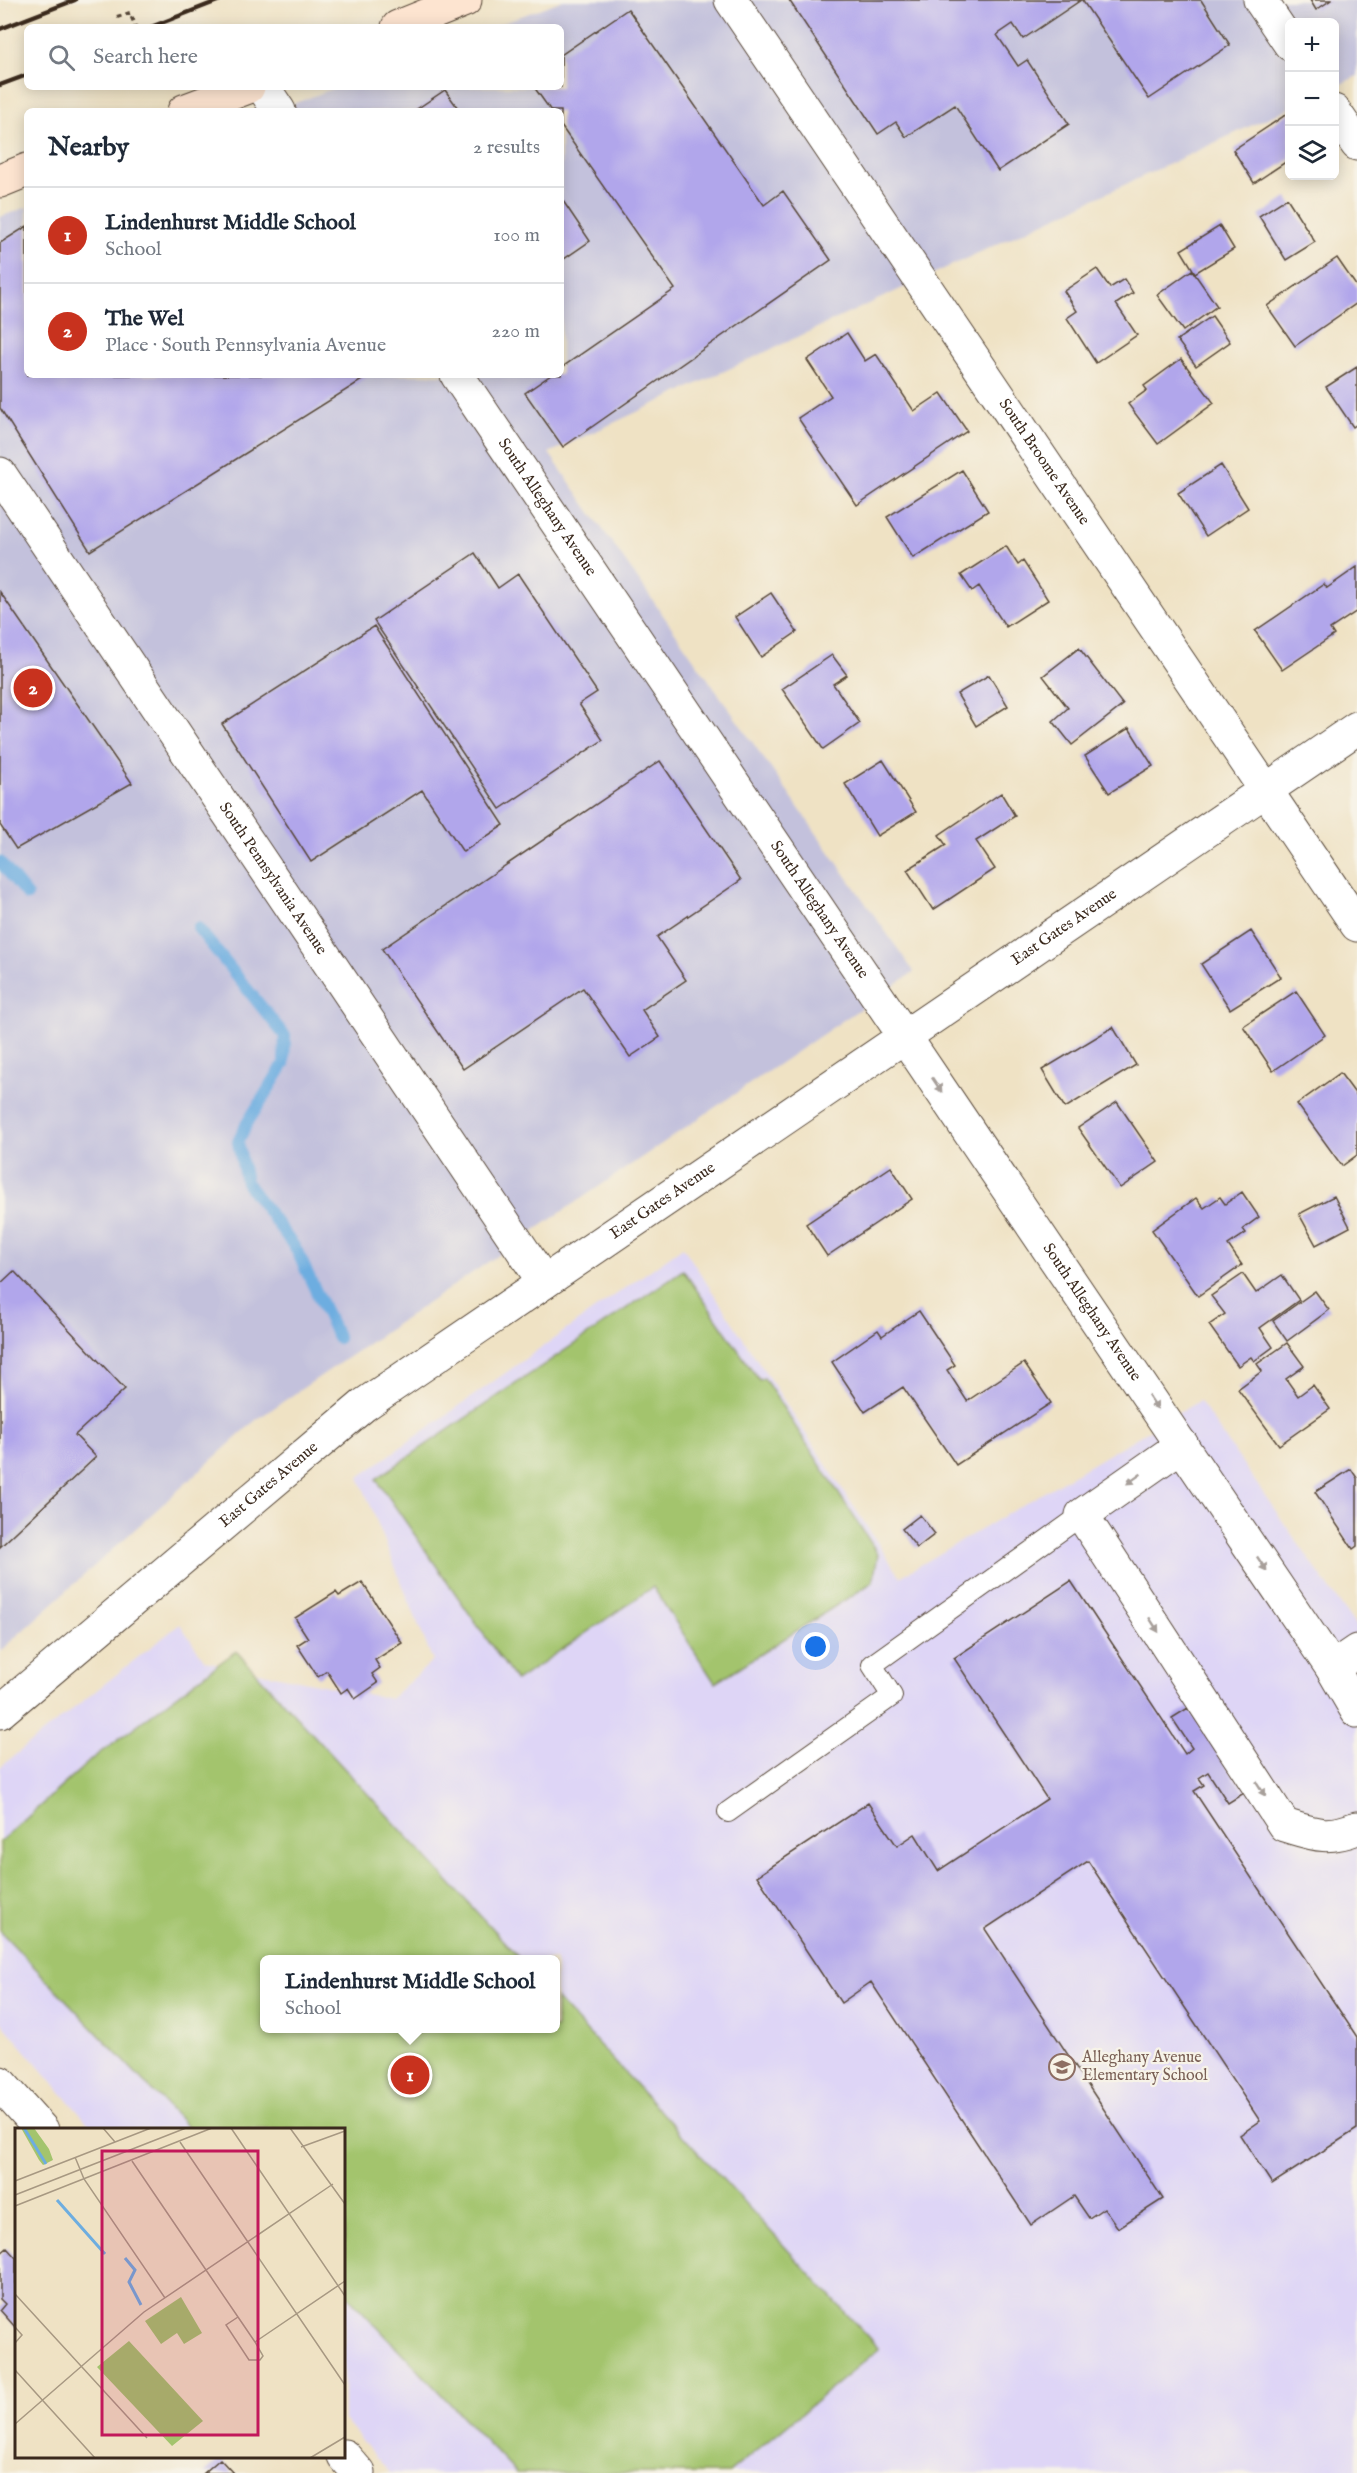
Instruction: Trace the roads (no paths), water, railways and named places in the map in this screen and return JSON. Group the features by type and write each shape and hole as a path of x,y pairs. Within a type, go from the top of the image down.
{"main road":[{"path":"405,24 465,0"},
{"path":"192,108 240,90"},
{"path":"0,181 24,172"}],"street":[{"name":"South Broome Avenue","path":"731,0 1357,925"},
{"path":"1260,0 1285,37"},
{"path":"265,90 277,108"},
{"path":"1339,117 1357,144"},
{"name":"South Alleghany Avenue","path":"459,378 1182,1446 1344,1659 1357,1712"},
{"name":"South Pennsylvania Avenue","path":"0,474 544,1282"},
{"name":"East Gates Avenue","path":"0,1712 364,1405 1357,728"},
{"path":"1182,1446 1082,1515 1284,1825 1317,1835 1338,1835 1357,1828"},
{"path":"0,2084 40,2128"},
{"path":"345,2457 359,2473"}],"lane":[{"path":"728,1812 892,1696 872,1665 1082,1515"}],"waterway":[{"path":"0,862 27,895"},
{"path":"198,928 285,1036 284,1064 238,1142 246,1182 296,1249 338,1338"}],"railway":[{"path":"0,29 75,0"},
{"path":"159,24 220,0"},
{"path":"0,85 24,76"}],"place":[{"name":"The Wel","path":"33,688"},
{"name":"Alleghany Avenue Elementary School","path":"1062,2067"},
{"name":"Lindenhurst Middle School","path":"410,2075"}]}
